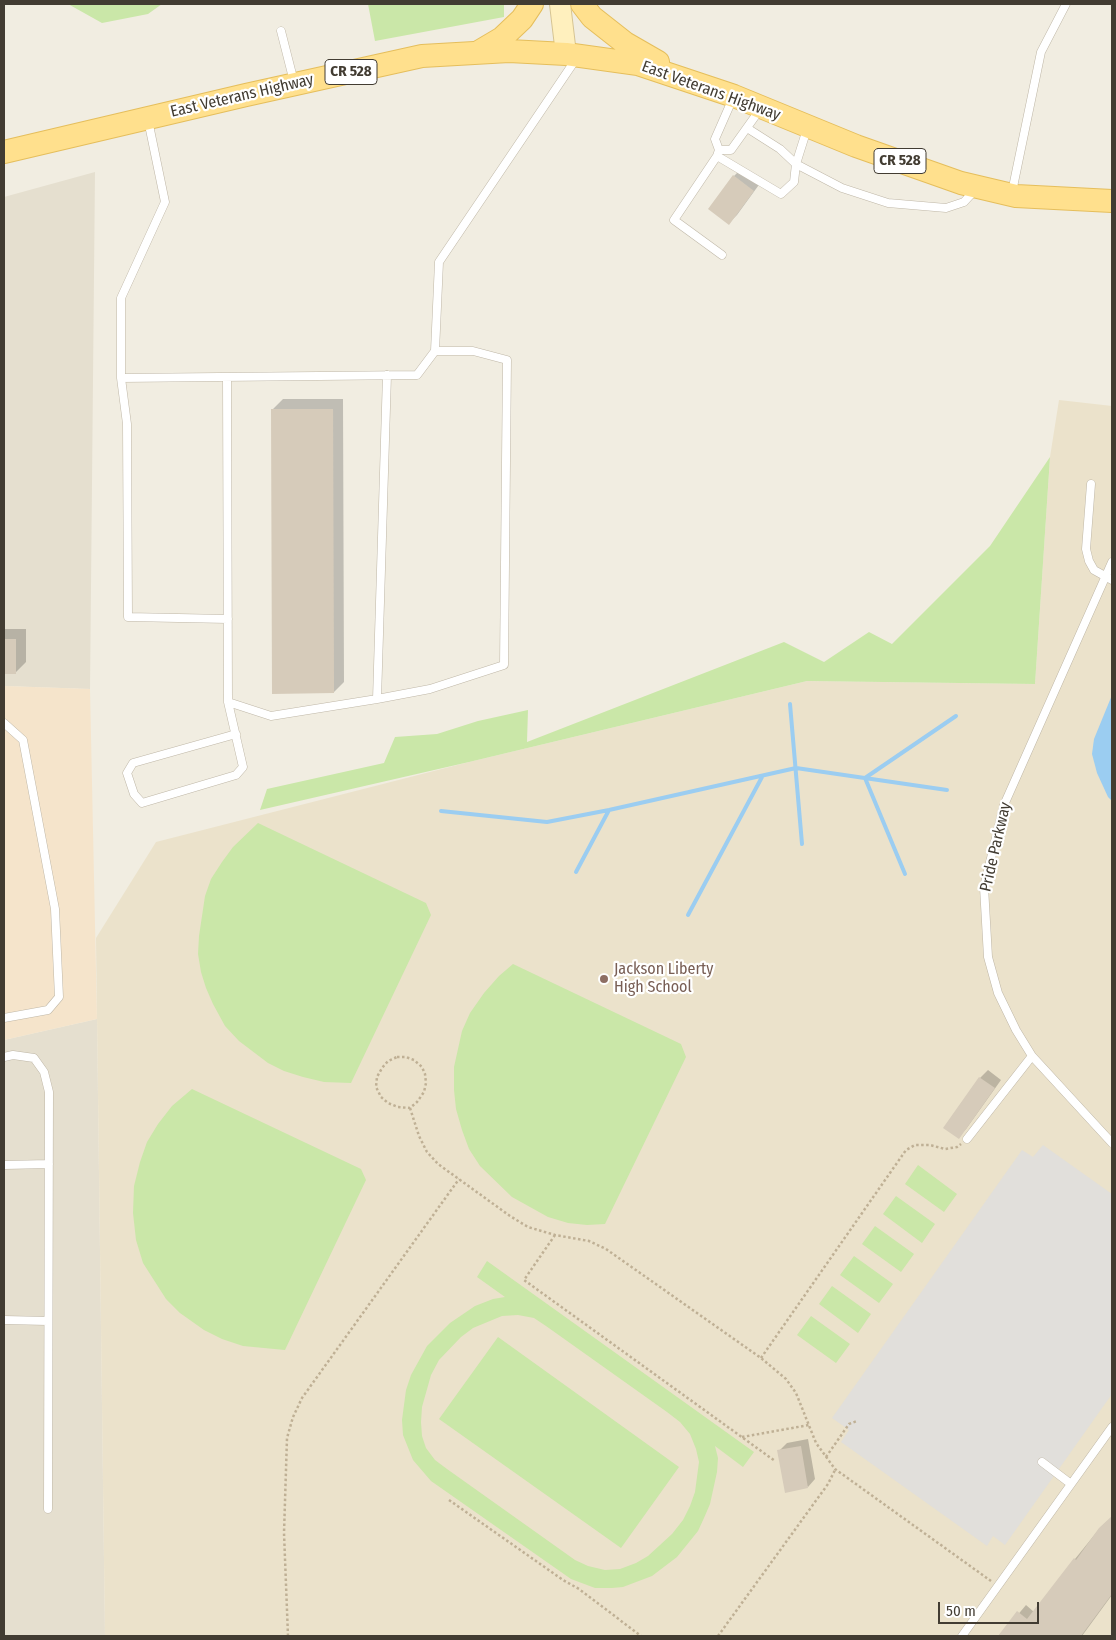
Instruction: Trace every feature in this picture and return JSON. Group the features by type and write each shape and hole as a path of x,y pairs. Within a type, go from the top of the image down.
{"main road":[{"path":"477,53 502,38 522,19 532,4"},
{"path":"560,4 572,55"},
{"path":"582,4 592,17 625,43 696,83"},
{"name":"East Veterans Highway","path":"6,152 422,56 509,51 572,55 638,64 734,96 807,127 874,152 978,187 1011,194 1112,201"}],"lane":[{"path":"1011,194 1041,52 1066,4"},
{"path":"281,32 294,84"},
{"path":"121,378 416,375 435,352 439,262 572,55"},
{"path":"734,96 715,139 718,153 781,194 794,182 796,164 807,127"},
{"path":"722,255 674,220 718,153 731,150 761,108"},
{"path":"148,118 165,202 121,298 121,378 127,424 128,617 228,619"},
{"path":"746,128 780,149 796,164 842,188 888,203 946,208 964,202 978,187"},
{"path":"228,702 271,716 377,699 430,688 504,664 507,360 473,351 435,352"},
{"path":"377,699 387,375"},
{"path":"227,376 228,702 236,734 243,767 236,775 142,803 134,794 127,773 133,763 236,734"},
{"path":"1090,484 1086,549 1094,570 1109,579"},
{"name":"Pride Parkway","path":"1112,562 1109,579 1004,805 984,887 988,957 998,993 1016,1030 1032,1056 1112,1143"},
{"path":"4,723 23,740 55,909 59,997 48,1010 4,1018"},
{"path":"4,1057 13,1055 34,1058 44,1072 49,1092 48,1509"},
{"path":"967,1138 1032,1056"},
{"path":"4,1165 49,1164"},
{"path":"4,1320 48,1321"},
{"path":"962,1636 1112,1427"},
{"path":"1042,1462 1071,1484"}],"path":[{"path":"397,1057 406,1057 414,1060 422,1067 425,1074 424,1092 410,1108 398,1107 388,1103 381,1097 376,1088 382,1068 388,1061 397,1057"},
{"path":"410,1108 419,1136 428,1152 438,1164 528,1227 555,1235 589,1241 606,1249 760,1358 786,1379 796,1393 816,1443 835,1469 998,1586"},
{"path":"760,1358 906,1150 915,1145 930,1145 945,1149 957,1147 967,1138"},
{"path":"288,1636 284,1534 287,1438 293,1417 302,1398 459,1179"},
{"path":"555,1235 524,1280 775,1461"},
{"path":"826,1457 849,1424 857,1422"},
{"path":"742,1437 809,1425"},
{"path":"718,1636 828,1484 835,1469"},
{"path":"449,1500 563,1580 579,1589 642,1636"}],"shaded area":[{"path":"95,172 90,689 4,686 4,197"},
{"name":"Jackson Liberty High School","path":"1059,400 1112,406 1112,1636 105,1636 96,938 156,842 469,762 807,681 1035,684 1050,457"},
{"path":"4,686 90,689 97,1019 4,1040"},
{"path":"97,1019 105,1636 4,1636 4,1040"},
{"path":"1043,1145 1112,1194 1112,1394 1005,1545 993,1536 987,1546 841,1442 849,1430 832,1418 1022,1150 1033,1157"}],"green space":[{"path":"68,4 162,4 148,14 102,23"},
{"path":"368,4 504,4 504,17 375,41"},
{"path":"1050,457 1035,684 807,681 260,810 267,789 384,763 395,737 437,734 478,721 528,710 527,742 784,642 824,662 869,632 892,644 990,546"},
{"path":"258,823 426,903 431,915 351,1083 324,1082 303,1077 268,1063 239,1041 225,1026 206,988 198,954 205,896 211,879 222,862 233,847"},
{"path":"513,964 681,1044 686,1057 605,1224 568,1223 548,1217 512,1197 480,1166 469,1149 462,1130 456,1109 454,1067 462,1031 470,1013 484,993"},
{"path":"192,1089 361,1169 366,1180 285,1350 243,1346 204,1330 180,1313 166,1299 143,1263 136,1240 133,1213 134,1186 140,1162 147,1142 158,1124 172,1106"},
{"path":"918,1165 957,1194 944,1212 905,1184"},
{"path":"896,1196 935,1224 922,1243 883,1214"},
{"path":"875,1226 914,1254 901,1272 862,1244"},
{"path":"854,1256 893,1284 879,1303 840,1275"},
{"path":"487,1261 754,1452 743,1467 715,1446 718,1458 717,1472 710,1504 698,1531 677,1557 652,1576 623,1587 612,1588 595,1588 571,1579 431,1481 413,1460 403,1435 402,1420 406,1390 411,1375 427,1346 450,1323 475,1306 493,1299 505,1297 477,1277","holes":["518,1315 534,1318 667,1412 680,1422 690,1434 699,1462 695,1492 690,1506 683,1520 672,1534 648,1556 636,1563 620,1569 605,1570 588,1566 575,1560 435,1460 426,1448 422,1436 422,1407 431,1375 439,1360 461,1337 473,1328 502,1316"]},
{"path":"832,1286 871,1314 858,1333 819,1304"},
{"path":"811,1316 850,1344 836,1363 797,1335"},
{"path":"498,1337 679,1467 621,1548 439,1419"}],"water":[{"path":"1112,695 1112,801 1108,797 1097,773 1092,754 1094,739"}],"building":[{"path":"733,175 754,191 729,225 708,209"},
{"path":"271,409 333,409 334,693 272,694"},
{"path":"4,639 16,639 16,674 4,674"},
{"path":"979,1077 995,1088 959,1139 943,1128"},
{"path":"801,1446 808,1488 785,1493 777,1450"},
{"path":"1112,1516 1112,1594 1081,1636 998,1636 1017,1611 1027,1619 1074,1558 1076,1560 1099,1528"}],"waterway":[{"path":"790,704 802,844"},
{"path":"905,874 865,778 956,716"},
{"path":"441,811 547,822 796,768 947,790"},
{"path":"688,915 762,777"},
{"path":"576,872 609,810"}],"place":[{"name":"Jackson Liberty High School","path":"604,979"}]}
